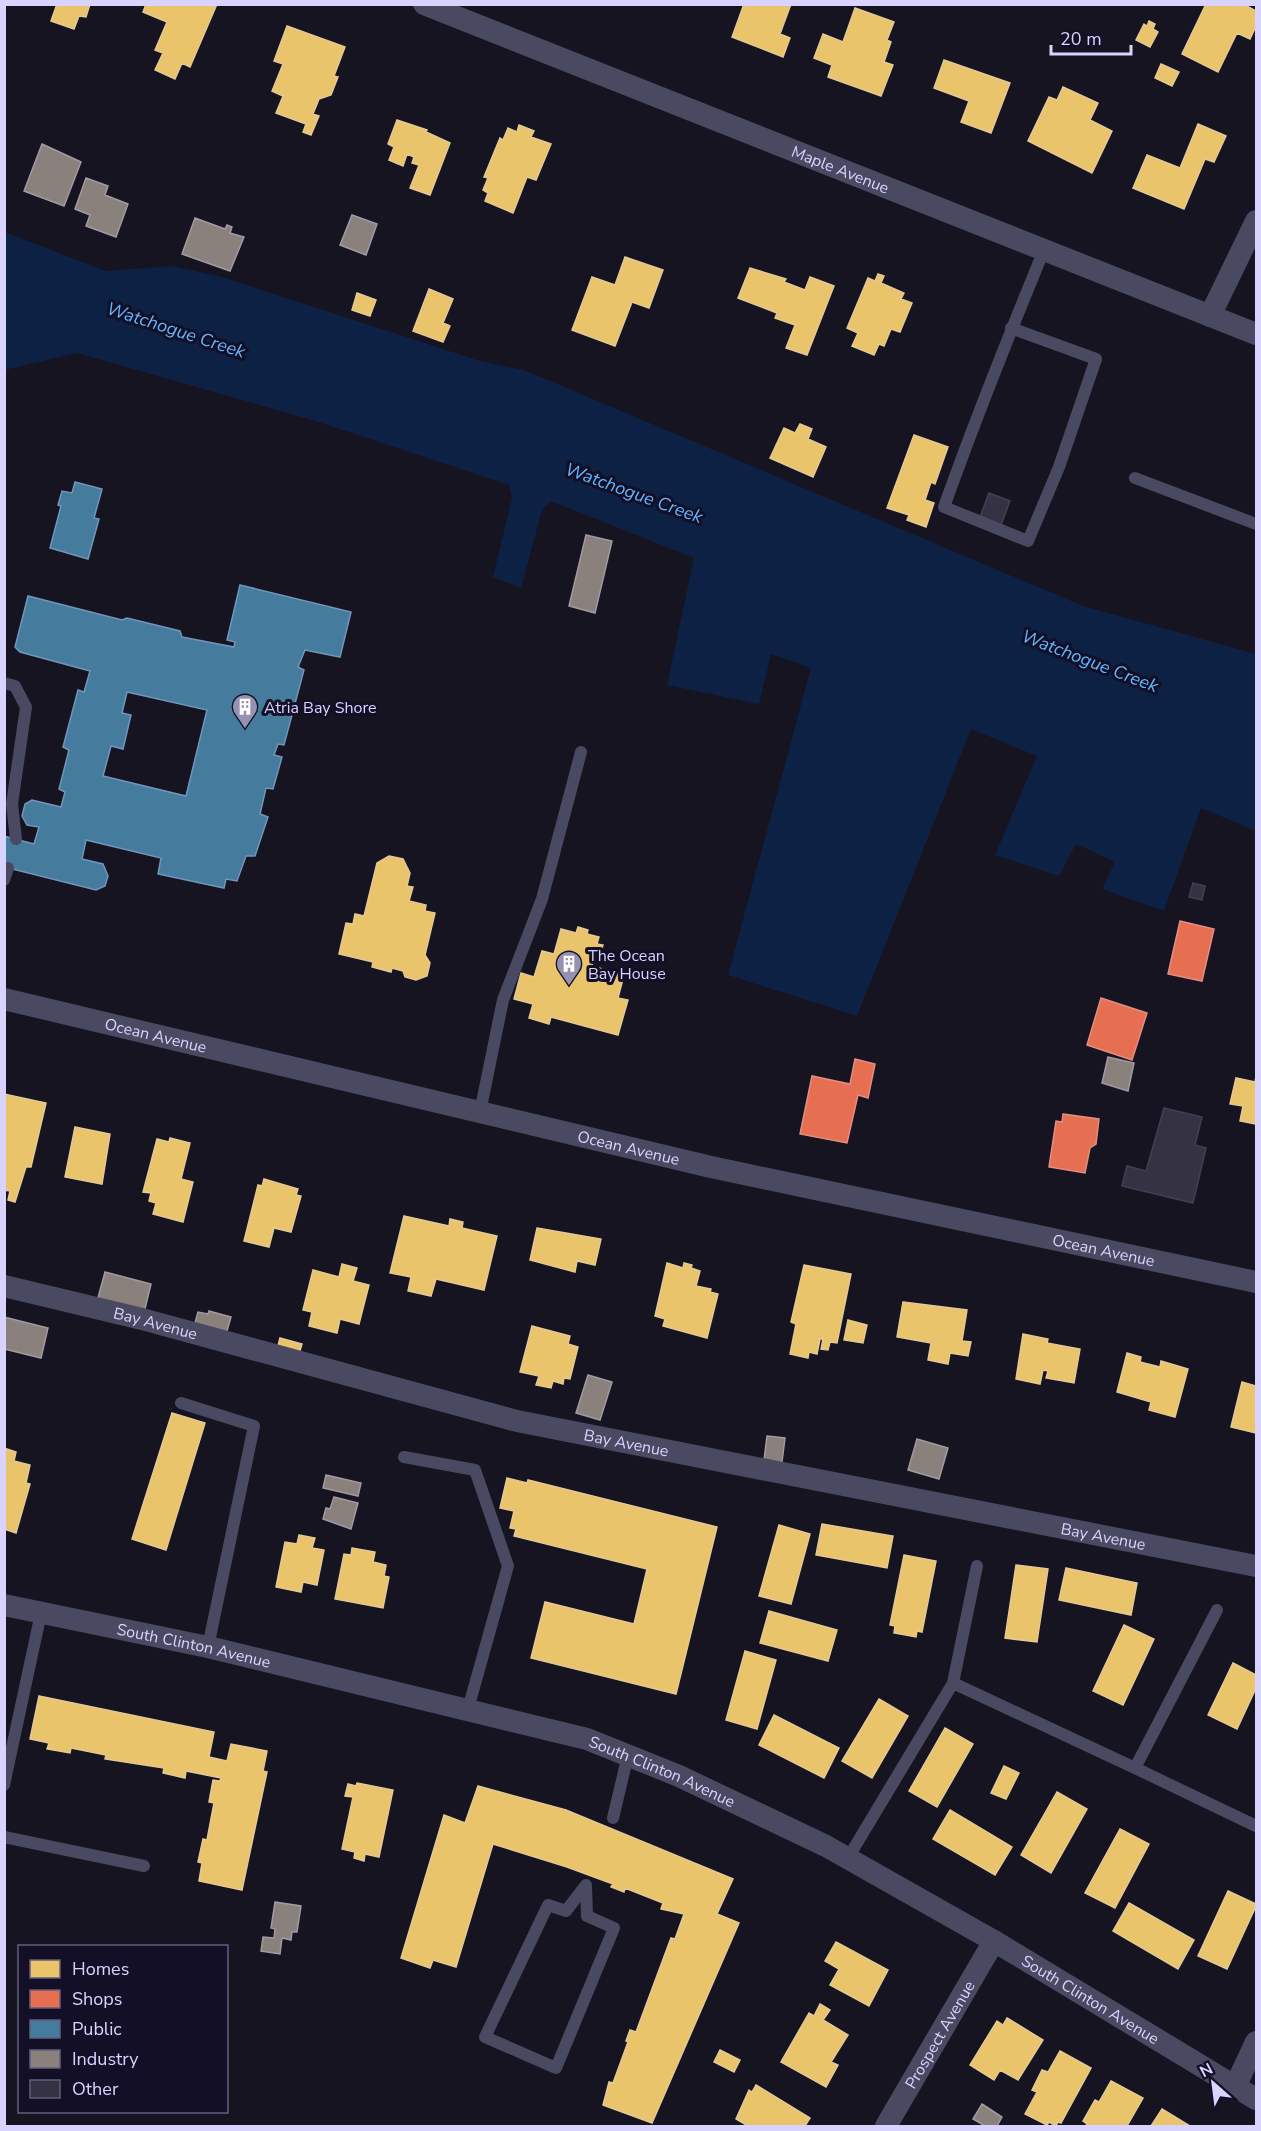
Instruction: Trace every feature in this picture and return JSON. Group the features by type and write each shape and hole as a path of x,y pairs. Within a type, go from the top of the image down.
{"street":[{"name":"Maple Avenue","path":"424,4 1257,334"},
{"path":"1210,316 1257,221"},
{"name":"Ocean Avenue","path":"4,999 722,1170 1257,1282"},
{"name":"Bay Avenue","path":"4,1286 142,1319 517,1421 1257,1566"},
{"name":"South Clinton Avenue","path":"5,1609 41,1613 208,1647 587,1738 679,1776 848,1858 994,1941 1257,2099"},
{"name":"Prospect Avenue","path":"886,2127 994,1941"},
{"path":"1236,2087 1257,2042"}],"lane":[{"path":"1011,328 1095,359 1059,467 1028,541 944,507 1011,328 1044,250"},
{"path":"1135,478 1257,524"},
{"path":"4,683 15,686 26,707 12,804 16,839"},
{"path":"480,1112 503,1000 542,899 581,752"},
{"path":"181,1403 254,1426 208,1647"},
{"path":"404,1457 475,1470 508,1566 468,1709"},
{"path":"848,1858 953,1683 976,1566"},
{"path":"1135,1768 1217,1610"},
{"path":"4,1785 41,1613"},
{"path":"953,1683 1257,1827"},
{"path":"613,1818 628,1755"},
{"path":"4,1837 144,1866"},
{"path":"586,1885 587,1916 614,1928 556,2068 485,2037 548,1905 566,1911 586,1885"}],"water":[{"name":"Watchogue Creek","path":"4,232 106,271 172,266 222,277 480,361 524,370 1083,606 1256,654 1256,831 1201,808 1164,911 1102,889 1115,862 1076,844 1059,876 995,855 1037,756 971,729 857,1016 728,975 811,668 771,654 759,704 667,685 694,558 551,501 542,510 521,588 493,577 512,498 509,485 319,422 77,353 5,370"}],"building: Homes":[{"path":"57,4 90,4 86,17 79,16 74,29 51,21"},
{"path":"146,4 217,4 190,67 182,63 175,79 155,70 163,53 155,50 167,22 143,12"},
{"path":"744,4 791,4 780,34 790,38 783,57 732,37"},
{"path":"1206,4 1243,4 1256,11 1256,26 1250,39 1237,33 1218,72 1182,54"},
{"path":"855,8 894,22 887,40 891,42 884,62 893,65 881,96 828,77 832,65 814,58 823,34 843,42"},
{"path":"1149,21 1155,24 1153,29 1158,32 1150,47 1136,40 1144,24 1147,26"},
{"path":"287,26 345,47 334,76 338,77 331,95 319,99 313,114 319,116 311,135 303,132 306,124 276,113 283,96 272,91 283,64 274,61"},
{"path":"944,60 1010,83 991,133 961,122 969,101 934,88"},
{"path":"1161,64 1179,72 1172,86 1155,78"},
{"path":"1063,87 1098,103 1090,120 1112,131 1092,173 1028,141 1049,97 1057,100"},
{"path":"397,120 427,130 426,132 450,143 430,195 410,188 419,165 412,163 414,157 407,154 403,166 389,160 394,147 388,144"},
{"path":"1198,124 1226,136 1214,162 1205,159 1184,209 1133,188 1147,155 1180,168"},
{"path":"519,125 534,131 531,137 551,144 536,180 527,177 513,213 485,201 488,193 483,190 488,178 484,177 500,138 503,140 508,128 517,132"},
{"path":"625,257 663,270 649,308 632,302 615,346 572,330 592,277 615,285"},
{"path":"750,268 786,279 784,282 805,290 810,277 834,286 807,355 786,348 795,325 775,318 777,313 738,298"},
{"path":"878,274 884,276 881,283 904,293 901,299 912,303 900,332 891,329 884,346 879,344 874,355 852,346 858,333 847,328 868,278 875,281"},
{"path":"429,289 453,299 443,323 450,326 443,342 413,331"},
{"path":"357,293 376,300 370,316 352,310"},
{"path":"800,424 812,429 808,439 826,447 813,477 770,458 784,428 795,433"},
{"path":"914,435 948,447 935,484 931,482 925,500 934,503 926,527 907,520 909,515 887,508"},
{"path":"389,856 403,859 410,873 407,886 413,887 409,901 426,905 425,911 435,913 425,955 430,963 427,976 416,980 405,977 403,971 392,968 391,972 372,967 373,962 339,954 346,923 353,924 355,914 364,916 377,863"},
{"name":"The Ocean Bay House","path":"578,927 588,930 587,934 599,937 597,944 603,945 598,961 593,960 592,966 624,975 618,998 628,1000 618,1035 551,1017 549,1024 529,1018 533,1004 514,999 521,973 534,977 542,951 554,954 561,929 576,933"},
{"path":"1256,1076 1256,1124 1240,1121 1243,1106 1230,1104 1236,1078 1255,1082"},
{"path":"4,1094 46,1103 31,1167 26,1167 15,1202 8,1200 10,1191 4,1190"},
{"path":"75,1127 110,1134 102,1184 65,1177"},
{"path":"170,1138 190,1143 181,1179 193,1182 183,1222 153,1214 156,1203 149,1201 151,1193 143,1192 157,1139 169,1142"},
{"path":"264,1179 298,1189 296,1195 301,1196 291,1232 274,1228 269,1247 244,1241 258,1185 262,1186"},
{"path":"404,1216 449,1226 450,1219 463,1222 462,1228 497,1236 484,1290 436,1279 431,1296 408,1291 411,1277 390,1273"},
{"path":"537,1228 601,1239 595,1265 577,1261 575,1272 530,1260"},
{"path":"667,1263 683,1268 684,1263 692,1265 691,1268 700,1271 696,1286 711,1289 710,1292 718,1294 707,1338 663,1326 665,1319 655,1316"},
{"path":"342,1264 357,1268 353,1281 369,1285 359,1324 340,1319 337,1333 309,1326 312,1312 303,1310 313,1270 339,1277"},
{"path":"804,1265 851,1274 837,1343 830,1342 828,1350 821,1349 823,1339 820,1339 817,1354 809,1352 808,1358 790,1354 796,1324 791,1322"},
{"path":"903,1302 967,1310 962,1341 971,1342 968,1356 950,1353 948,1364 928,1360 931,1343 897,1337"},
{"path":"848,1320 867,1325 863,1343 844,1340"},
{"path":"532,1326 570,1336 568,1344 578,1347 570,1379 564,1378 563,1384 553,1381 551,1388 536,1385 539,1376 520,1372"},
{"path":"1023,1334 1048,1339 1047,1343 1080,1349 1074,1383 1046,1378 1048,1371 1043,1370 1040,1384 1016,1379"},
{"path":"280,1338 302,1344 299,1354 277,1349"},
{"path":"1127,1353 1141,1357 1140,1362 1160,1367 1161,1361 1188,1369 1175,1417 1149,1410 1151,1402 1117,1392"},
{"path":"1242,1382 1256,1386 1256,1433 1231,1427"},
{"path":"172,1413 205,1423 166,1550 132,1539"},
{"path":"4,1448 16,1452 14,1461 30,1465 26,1483 30,1484 16,1533 4,1529"},
{"path":"507,1478 527,1483 528,1480 717,1527 676,1694 531,1658 545,1602 634,1624 647,1569 514,1536 516,1529 510,1528 514,1511 500,1508"},
{"path":"822,1524 893,1536 887,1568 816,1555"},
{"path":"779,1525 810,1534 791,1604 759,1596"},
{"path":"299,1535 315,1538 312,1548 324,1550 317,1585 303,1582 301,1592 276,1587 285,1542 297,1544"},
{"path":"352,1548 375,1552 373,1562 386,1565 384,1576 389,1577 383,1608 335,1599 344,1554 351,1555"},
{"path":"904,1555 936,1561 922,1632 917,1631 916,1637 894,1633 895,1626 890,1625"},
{"path":"1016,1565 1048,1569 1037,1642 1005,1638"},
{"path":"1066,1568 1137,1583 1131,1615 1059,1600"},
{"path":"769,1611 837,1630 828,1661 760,1643"},
{"path":"1124,1625 1154,1639 1123,1705 1093,1691"},
{"path":"745,1651 776,1660 757,1729 726,1720"},
{"path":"1233,1663 1256,1675 1256,1688 1237,1729 1208,1715"},
{"path":"39,1696 214,1732 209,1757 227,1761 231,1744 267,1751 263,1771 267,1772 242,1890 199,1881 202,1863 198,1862 203,1839 207,1840 214,1803 209,1802 213,1780 220,1781 221,1778 186,1771 185,1778 163,1773 164,1768 105,1759 106,1755 71,1748 70,1753 47,1749 49,1743 30,1739"},
{"path":"879,1699 908,1716 872,1778 842,1761"},
{"path":"774,1715 839,1748 824,1778 759,1745"},
{"path":"945,1728 973,1744 937,1807 909,1791"},
{"path":"1004,1766 1019,1773 1006,1799 991,1793"},
{"path":"357,1783 393,1790 379,1857 365,1854 364,1861 354,1858 355,1852 342,1849 353,1797 345,1796 348,1784 356,1786"},
{"path":"478,1786 566,1810 733,1879 717,1914 739,1923 652,2123 603,2105 609,2082 613,2083 628,2042 626,2041 630,2030 636,2032 671,1938 675,1939 684,1914 661,1909 663,1903 625,1888 624,1892 611,1887 613,1884 567,1867 493,1844 456,1967 433,1960 430,1968 401,1958 444,1815 465,1823"},
{"path":"1057,1792 1087,1809 1051,1873 1021,1855"},
{"path":"950,1810 1012,1847 995,1875 933,1839"},
{"path":"1120,1829 1149,1844 1115,1908 1085,1893"},
{"path":"1228,1891 1256,1906 1227,1969 1198,1956"},
{"path":"1129,1903 1194,1940 1178,1969 1113,1931"},
{"path":"836,1942 888,1970 869,2006 830,1985 839,1969 825,1961"},
{"path":"820,2004 830,2010 823,2020 848,2035 831,2062 838,2065 826,2087 781,2062 809,2013 814,2016"},
{"path":"1007,2018 1043,2040 1018,2080 1000,2070 994,2080 970,2065 997,2021 1003,2025"},
{"path":"720,2050 740,2060 734,2072 714,2062"},
{"path":"1060,2051 1091,2068 1061,2123 1058,2122 1056,2126 1049,2122 1047,2125 1025,2114 1037,2092 1032,2090 1042,2070 1048,2072"},
{"path":"1111,2081 1143,2098 1127,2126 1086,2126 1087,2124 1083,2121 1095,2100 1099,2102"},
{"path":"756,2085 810,2118 805,2126 748,2126 736,2119 749,2090 752,2092"},
{"path":"1162,2109 1190,2126 1151,2126"}],"building: Shops":[{"path":"1180,921 1214,929 1202,981 1168,974"},
{"path":"1101,998 1147,1013 1132,1060 1087,1045"},
{"path":"855,1059 875,1064 868,1098 858,1095 847,1143 800,1134 812,1076 850,1084"},
{"path":"1063,1114 1099,1119 1096,1144 1090,1148 1085,1173 1049,1167 1056,1121 1062,1122"}],"building: Public":[{"path":"75,482 102,489 94,518 99,519 88,559 50,548 61,506 58,505 62,491 72,493"},
{"name":"Atria Bay Shore","path":"240,585 351,612 340,657 305,650 298,667 304,670 284,745 278,744 274,755 282,757 273,789 266,788 260,814 268,817 255,856 246,856 237,881 226,879 224,888 158,874 161,858 86,840 82,859 103,864 108,876 105,886 96,890 4,867 4,836 34,844 39,827 27,825 22,816 25,804 32,800 61,807 65,792 59,789 69,750 63,747 78,690 84,692 90,671 20,652 15,647 28,596 122,620 127,618 180,631 182,637 234,647 235,642 227,640","holes":["127,692 207,710 186,796 103,776 111,746 123,749 131,715 122,713"]}],"building: Industry":[{"path":"42,144 81,162 64,206 24,191"},
{"path":"86,178 108,186 105,195 128,204 116,237 86,226 90,215 75,209"},
{"path":"352,215 377,224 366,255 340,245"},
{"path":"195,218 225,229 227,225 232,227 230,233 244,237 230,271 182,254"},
{"path":"586,535 612,541 595,613 569,606"},
{"path":"1108,1057 1134,1063 1128,1091 1102,1083"},
{"path":"105,1272 151,1284 143,1317 96,1305"},
{"path":"209,1311 231,1317 225,1338 193,1330 198,1312 208,1314"},
{"path":"4,1317 48,1328 41,1358 4,1349"},
{"path":"588,1375 612,1382 600,1420 576,1413"},
{"path":"767,1436 785,1438 782,1462 764,1460"},
{"path":"917,1439 948,1448 939,1479 908,1470"},
{"path":"326,1475 361,1483 358,1496 323,1488"},
{"path":"334,1497 358,1503 351,1529 323,1519 326,1508 330,1509"},
{"path":"275,1902 301,1906 297,1932 292,1932 291,1940 282,1938 280,1954 261,1951 263,1937 274,1938 275,1929 271,1928"},
{"path":"982,2104 1002,2117 997,2126 985,2126 973,2119"}],"building: Other":[{"path":"989,493 1010,501 1001,525 980,517"},
{"path":"1193,883 1205,886 1202,900 1189,897"},
{"path":"1164,1108 1202,1117 1195,1145 1206,1148 1193,1203 1122,1186 1127,1166 1146,1171"}],"place":[{"name":"Atria Bay Shore","path":"245,730"},
{"name":"The Ocean Bay House","path":"569,987"}]}
